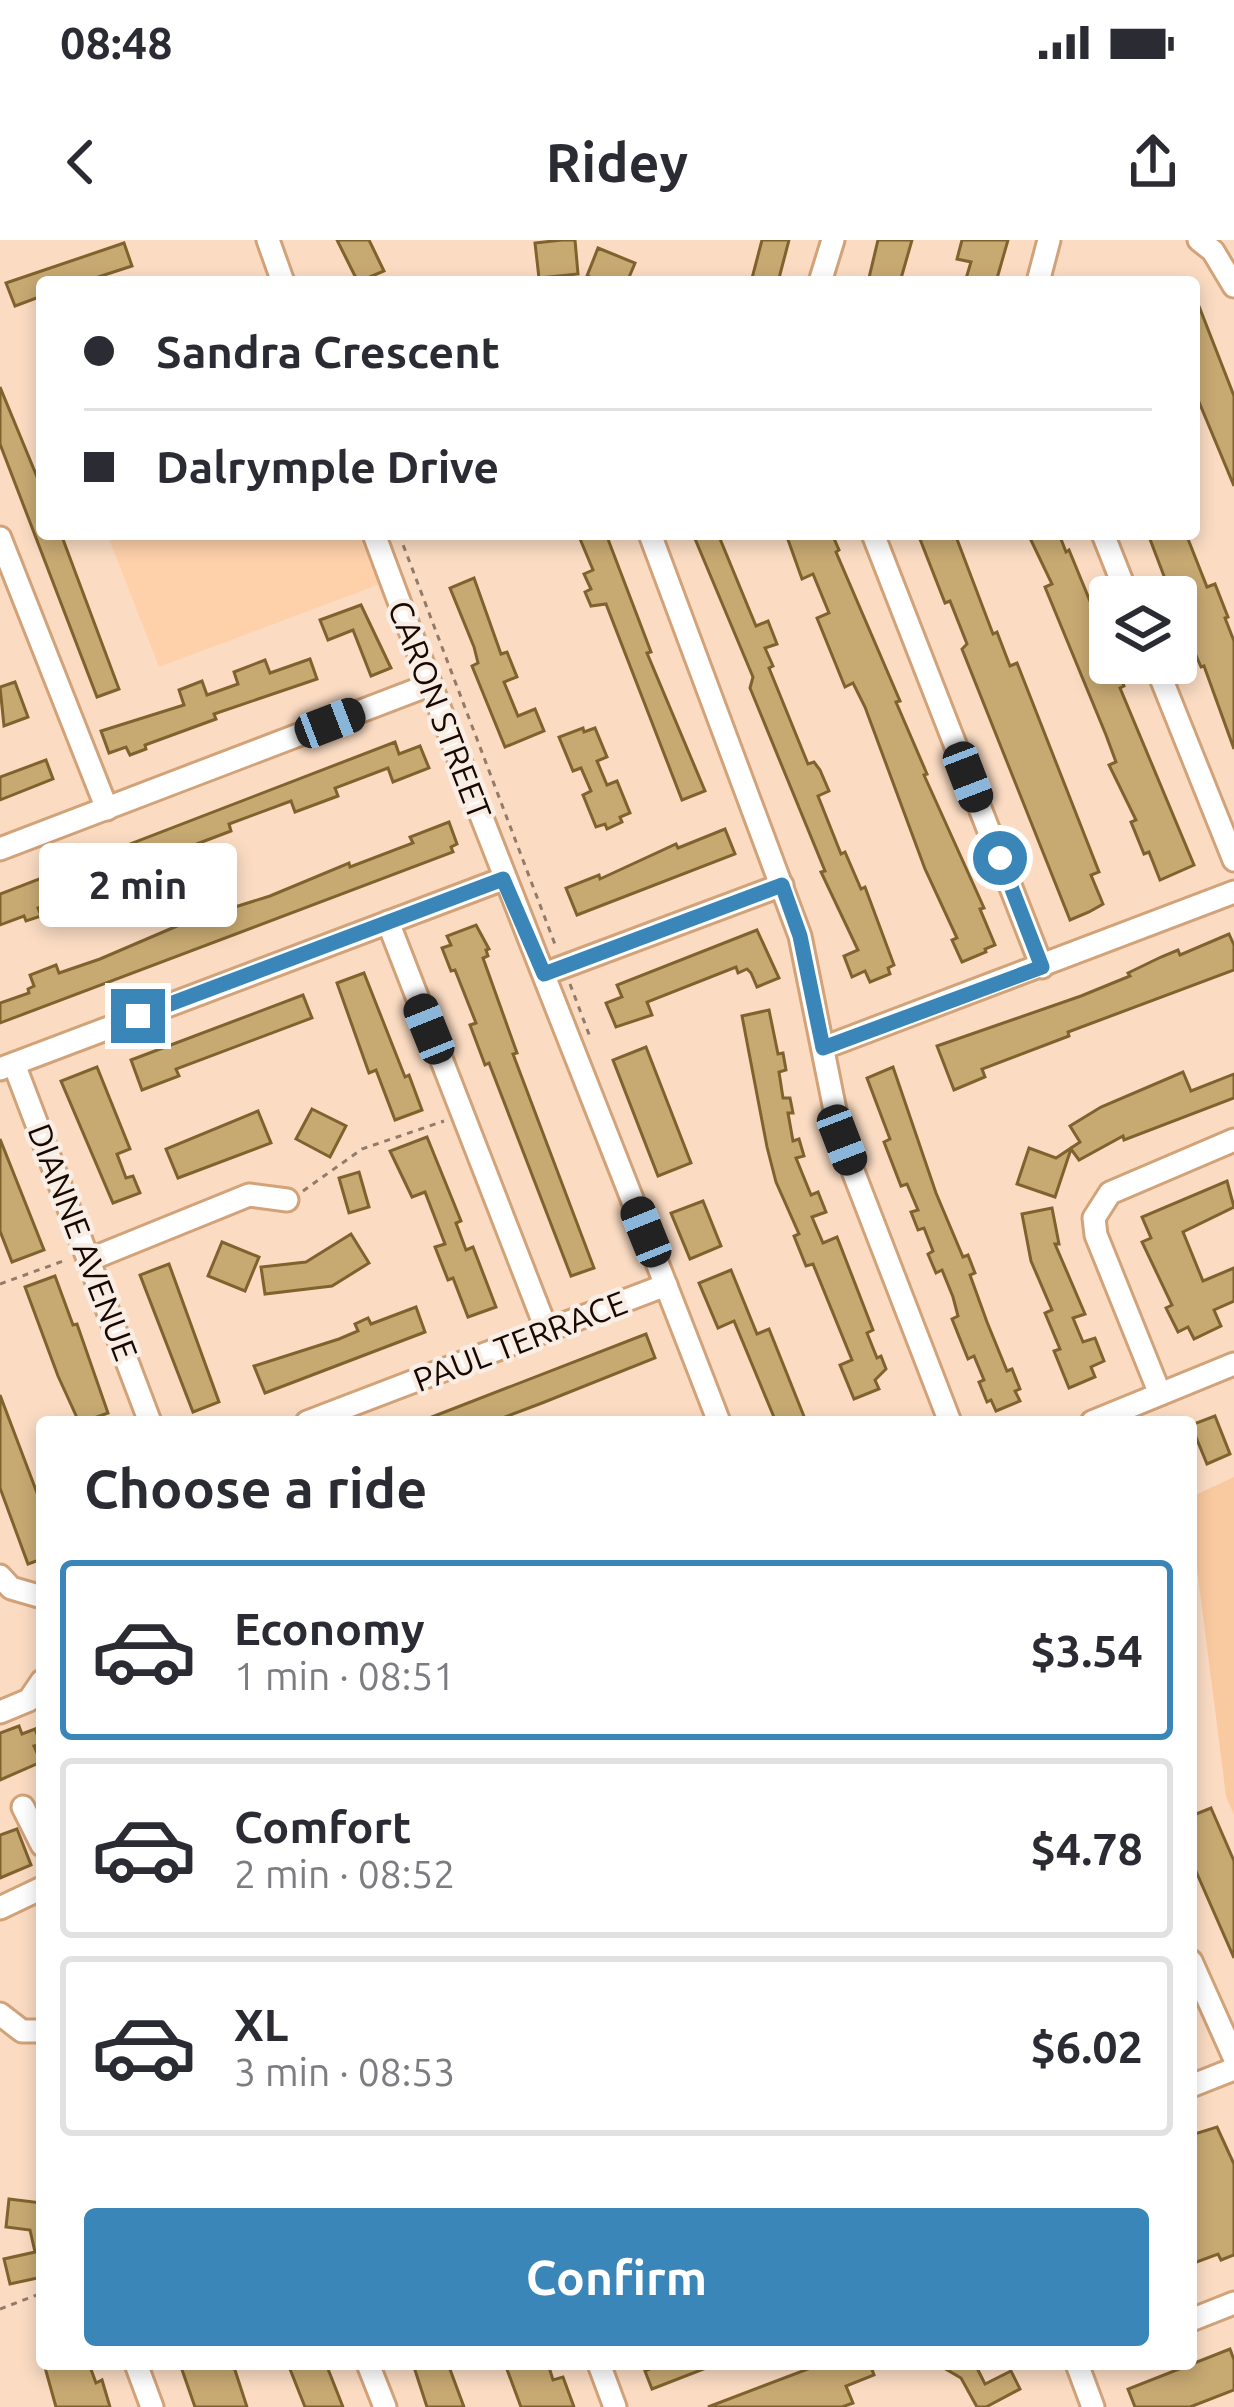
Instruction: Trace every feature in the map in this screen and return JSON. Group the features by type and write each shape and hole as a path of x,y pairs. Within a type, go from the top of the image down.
{"street":[{"path":"268,240 281,276"},
{"path":"822,276 833,240"},
{"path":"1039,276 1048,240"},
{"path":"1199,240 1213,251 1234,286"},
{"path":"0,538 107,809"},
{"name":"CARON STREET","path":"376,540 503,879 716,1416"},
{"path":"652,540 800,936 842,1140 948,1416"},
{"path":"875,540 1042,967"},
{"path":"1105,540 1120,576"},
{"path":"1163,684 1234,860"},
{"path":"0,849 430,685"},
{"path":"7,1066 503,879"},
{"path":"544,974 782,885"},
{"path":"823,1048 1234,892"},
{"path":"388,922 547,1331"},
{"name":"DIANNE AVENUE","path":"7,1066 89,1255 148,1416"},
{"path":"1160,1394 1096,1235 1094,1218 1110,1193 1234,1140"},
{"path":"89,1255 249,1195 287,1200"},
{"name":"PAUL TERRACE","path":"330,1416 666,1286"},
{"path":"1107,1416 1234,1364"},
{"path":"0,1576 10,1588 36,1595"},
{"path":"0,1712 29,1700 36,1690"},
{"path":"23,1807 36,1833"},
{"path":"0,1908 36,1891"},
{"path":"1197,1974 1234,2057"},
{"path":"0,2014 22,2031 36,2031"},
{"path":"1197,2083 1234,2068"},
{"path":"1197,2317 1234,2302"},
{"path":"138,2370 152,2407"},
{"path":"370,2370 385,2407"},
{"path":"601,2370 615,2407"},
{"path":"1080,2370 1093,2407"}],"path":[{"path":"287,1200 362,1149 462,1114"},
{"path":"0,1284 89,1255"},
{"path":"0,2309 36,2295"}],"shaded area":[{"path":"109,540 365,540 383,583 159,667"},
{"path":"1234,1477 1234,1815 1226,1796 1197,1568 1197,1494"}],"building":[{"path":"337,240 369,240 384,271 355,276"},
{"path":"575,240 578,274 539,276 535,243"},
{"path":"762,240 789,240 780,276 753,276"},
{"path":"878,240 912,240 902,276 869,276"},
{"path":"962,240 1008,240 998,276 967,276 971,262 957,259"},
{"path":"124,243 132,266 101,276 36,276 36,298 15,306 6,283"},
{"path":"598,248 635,263 630,276 587,276"},
{"path":"1200,309 1234,396 1234,486 1200,404"},
{"path":"0,387 36,474 36,538 0,444"},
{"path":"37,540 63,540 119,689 97,697"},
{"path":"580,540 608,540 651,652 647,653 705,791 682,800 606,604 591,606 585,592 591,589 584,574 593,570"},
{"path":"696,540 720,540 756,626 768,621 777,644 765,648 773,666 769,668 808,764 814,762 829,791 818,796 841,854 845,852 861,889 865,887 894,965 888,968 890,974 870,982 865,971 852,977 844,956 858,950 821,872 825,871 750,688 753,677"},
{"path":"788,540 835,540 900,701 896,702 924,775 984,908 980,909 995,945 986,952 962,962 952,940 957,938 925,869 865,707 853,683 845,687 817,618 829,613 813,574 802,579"},
{"path":"920,540 957,540 993,634 997,632 1010,666 1017,663 1099,872 1091,875 1103,904 1089,912 1070,920 962,649 967,644 950,601 945,603"},
{"path":"1031,540 1061,540 1089,599 1089,684 1123,684 1120,688 1194,865 1160,880 1149,852 1144,854 1131,822 1136,820 1109,765 1116,762 1045,587 1052,584"},
{"path":"1150,540 1188,540 1207,587 1215,584 1234,641 1234,749 1201,667 1197,576 1164,576"},
{"path":"474,578 501,654 507,652 517,677 504,682 518,716 535,709 544,731 505,747 472,666 478,663 474,647 450,588"},
{"path":"361,605 391,668 371,676 353,630 328,640 320,620"},
{"path":"310,659 317,679 214,714 216,719 130,755 126,747 109,753 101,731 184,705 179,690 202,681 207,695 238,684 234,672 265,660 270,673"},
{"path":"15,682 28,717 4,726 0,687"},
{"path":"583,728 584,732 595,728 607,757 597,761 607,785 617,781 630,813 607,829 605,824 596,827 583,795 591,791 581,768 573,771 559,737"},
{"path":"395,742 399,754 420,746 429,768 393,782 388,768 335,788 338,796 295,812 291,801 229,824 231,831 51,899 53,903 38,908 41,916 26,921 24,916 0,925 0,894"},
{"path":"46,760 53,779 0,800 0,777"},
{"path":"449,822 457,844 451,847 453,852 0,1023 0,1003 29,993 34,986 30,975 56,965 59,973 100,959 184,923 413,843 410,837"},
{"path":"725,829 735,854 577,915 566,888"},
{"path":"476,925 489,949 483,958 517,1053 513,1054 594,1268 571,1276 489,1063 485,1065 470,1025 476,1023 442,948 451,945 447,936"},
{"path":"757,930 779,978 757,987 747,969 738,973 736,967 647,1002 652,1015 616,1027 606,1003 622,997 617,985"},
{"path":"1229,934 1234,970 1068,1032 1069,1036 982,1069 985,1077 954,1090 937,1046 1081,996 1161,957 1178,950 1180,955"},
{"path":"364,973 422,1110 395,1120 376,1070 369,1073 337,983"},
{"path":"303,995 312,1018 176,1069 179,1076 142,1090 131,1060"},
{"path":"769,1010 778,1054 783,1053 786,1070 779,1072 783,1098 790,1098 793,1141 799,1139 804,1156 796,1158 811,1195 818,1192 826,1212 812,1217 823,1243 837,1237 873,1330 867,1333 886,1369 875,1380 879,1389 854,1399 840,1365 852,1360 813,1264 806,1266 794,1236 799,1234 776,1182 767,1147 742,1016"},
{"path":"646,1047 691,1163 658,1176 613,1060"},
{"path":"97,1067 130,1149 117,1154 126,1178 133,1176 140,1193 113,1203 61,1081"},
{"path":"893,1067 936,1193 963,1257 968,1255 987,1322 1007,1371 1012,1369 1020,1389 1015,1391 1020,1401 996,1411 979,1382 984,1380 974,1356 968,1359 952,1319 958,1316 953,1297 942,1270 936,1273 924,1228 918,1230 911,1212 918,1210 907,1184 901,1186 884,1142 890,1139 867,1078"},
{"path":"1183,1072 1191,1091 1234,1074 1234,1098 1124,1140 1123,1136 1079,1160 1071,1149 1055,1197 1017,1184 1029,1148 1056,1158 1080,1142 1070,1126 1101,1107"},
{"path":"312,1109 346,1126 330,1157 296,1139"},
{"path":"258,1111 271,1143 178,1178 166,1149"},
{"path":"427,1137 461,1221 456,1223 466,1250 473,1247 496,1307 468,1317 435,1247 445,1244 425,1192 412,1197 390,1151"},
{"path":"0,1139 44,1250 12,1262 0,1231"},
{"path":"359,1172 369,1207 349,1213 339,1178"},
{"path":"1227,1181 1234,1207 1183,1232 1203,1281 1234,1268 1234,1301 1214,1310 1221,1326 1194,1339 1188,1327 1178,1332 1166,1308 1172,1305 1142,1242 1151,1238 1142,1217"},
{"path":"703,1201 721,1246 690,1259 671,1213"},
{"path":"1052,1208 1059,1244 1055,1244 1085,1314 1073,1318 1083,1342 1095,1338 1104,1361 1091,1367 1095,1377 1069,1388 1054,1351 1060,1349 1045,1313 1052,1310 1031,1261 1022,1214"},
{"path":"351,1234 369,1263 332,1286 265,1294 261,1267 306,1262"},
{"path":"222,1242 259,1257 245,1291 208,1276"},
{"path":"169,1264 219,1402 193,1412 140,1275"},
{"path":"731,1270 757,1334 769,1329 804,1416 774,1416 734,1321 718,1328 699,1283"},
{"path":"55,1276 108,1413 76,1416 25,1287"},
{"path":"416,1307 425,1332 265,1393 254,1366 358,1331 355,1324 368,1318 371,1324"},
{"path":"646,1334 655,1358 508,1416 434,1416"},
{"path":"0,1395 36,1490 36,1561 28,1564 0,1488"},
{"path":"1215,1416 1230,1454 1207,1464 1197,1440 1197,1423"},
{"path":"19,1726 22,1734 35,1729 36,1764 0,1780 0,1733"},
{"path":"1211,1808 1234,1861 1234,1958 1197,1874 1197,1814"},
{"path":"17,1829 31,1865 0,1878 0,1835"},
{"path":"1217,2127 1234,2164 1234,2255 1221,2260 1218,2254 1197,2262 1197,2133"},
{"path":"9,2199 36,2202 36,2278 10,2284 4,2259 35,2252 30,2230 6,2227"},
{"path":"1230,2349 1234,2390 1190,2407 1135,2407 1128,2389 1176,2370 1197,2370 1197,2362"},
{"path":"46,2370 91,2370 96,2383 102,2380 110,2407 56,2407"},
{"path":"182,2370 235,2370 247,2407 195,2407"},
{"path":"290,2370 328,2370 343,2407 305,2407"},
{"path":"415,2370 450,2370 464,2407 427,2407"},
{"path":"507,2370 550,2370 553,2380 563,2377 574,2407 521,2407"},
{"path":"647,2370 701,2370 652,2389"},
{"path":"805,2370 872,2370 874,2375 846,2386 853,2403 842,2407 708,2407"},
{"path":"947,2370 978,2370 985,2384 1011,2371 1020,2389 977,2407 961,2378"}],"route":[{"path":"138,1016 503,879 544,974 782,885 800,936 823,1048 1042,967 1000,858"}]}
